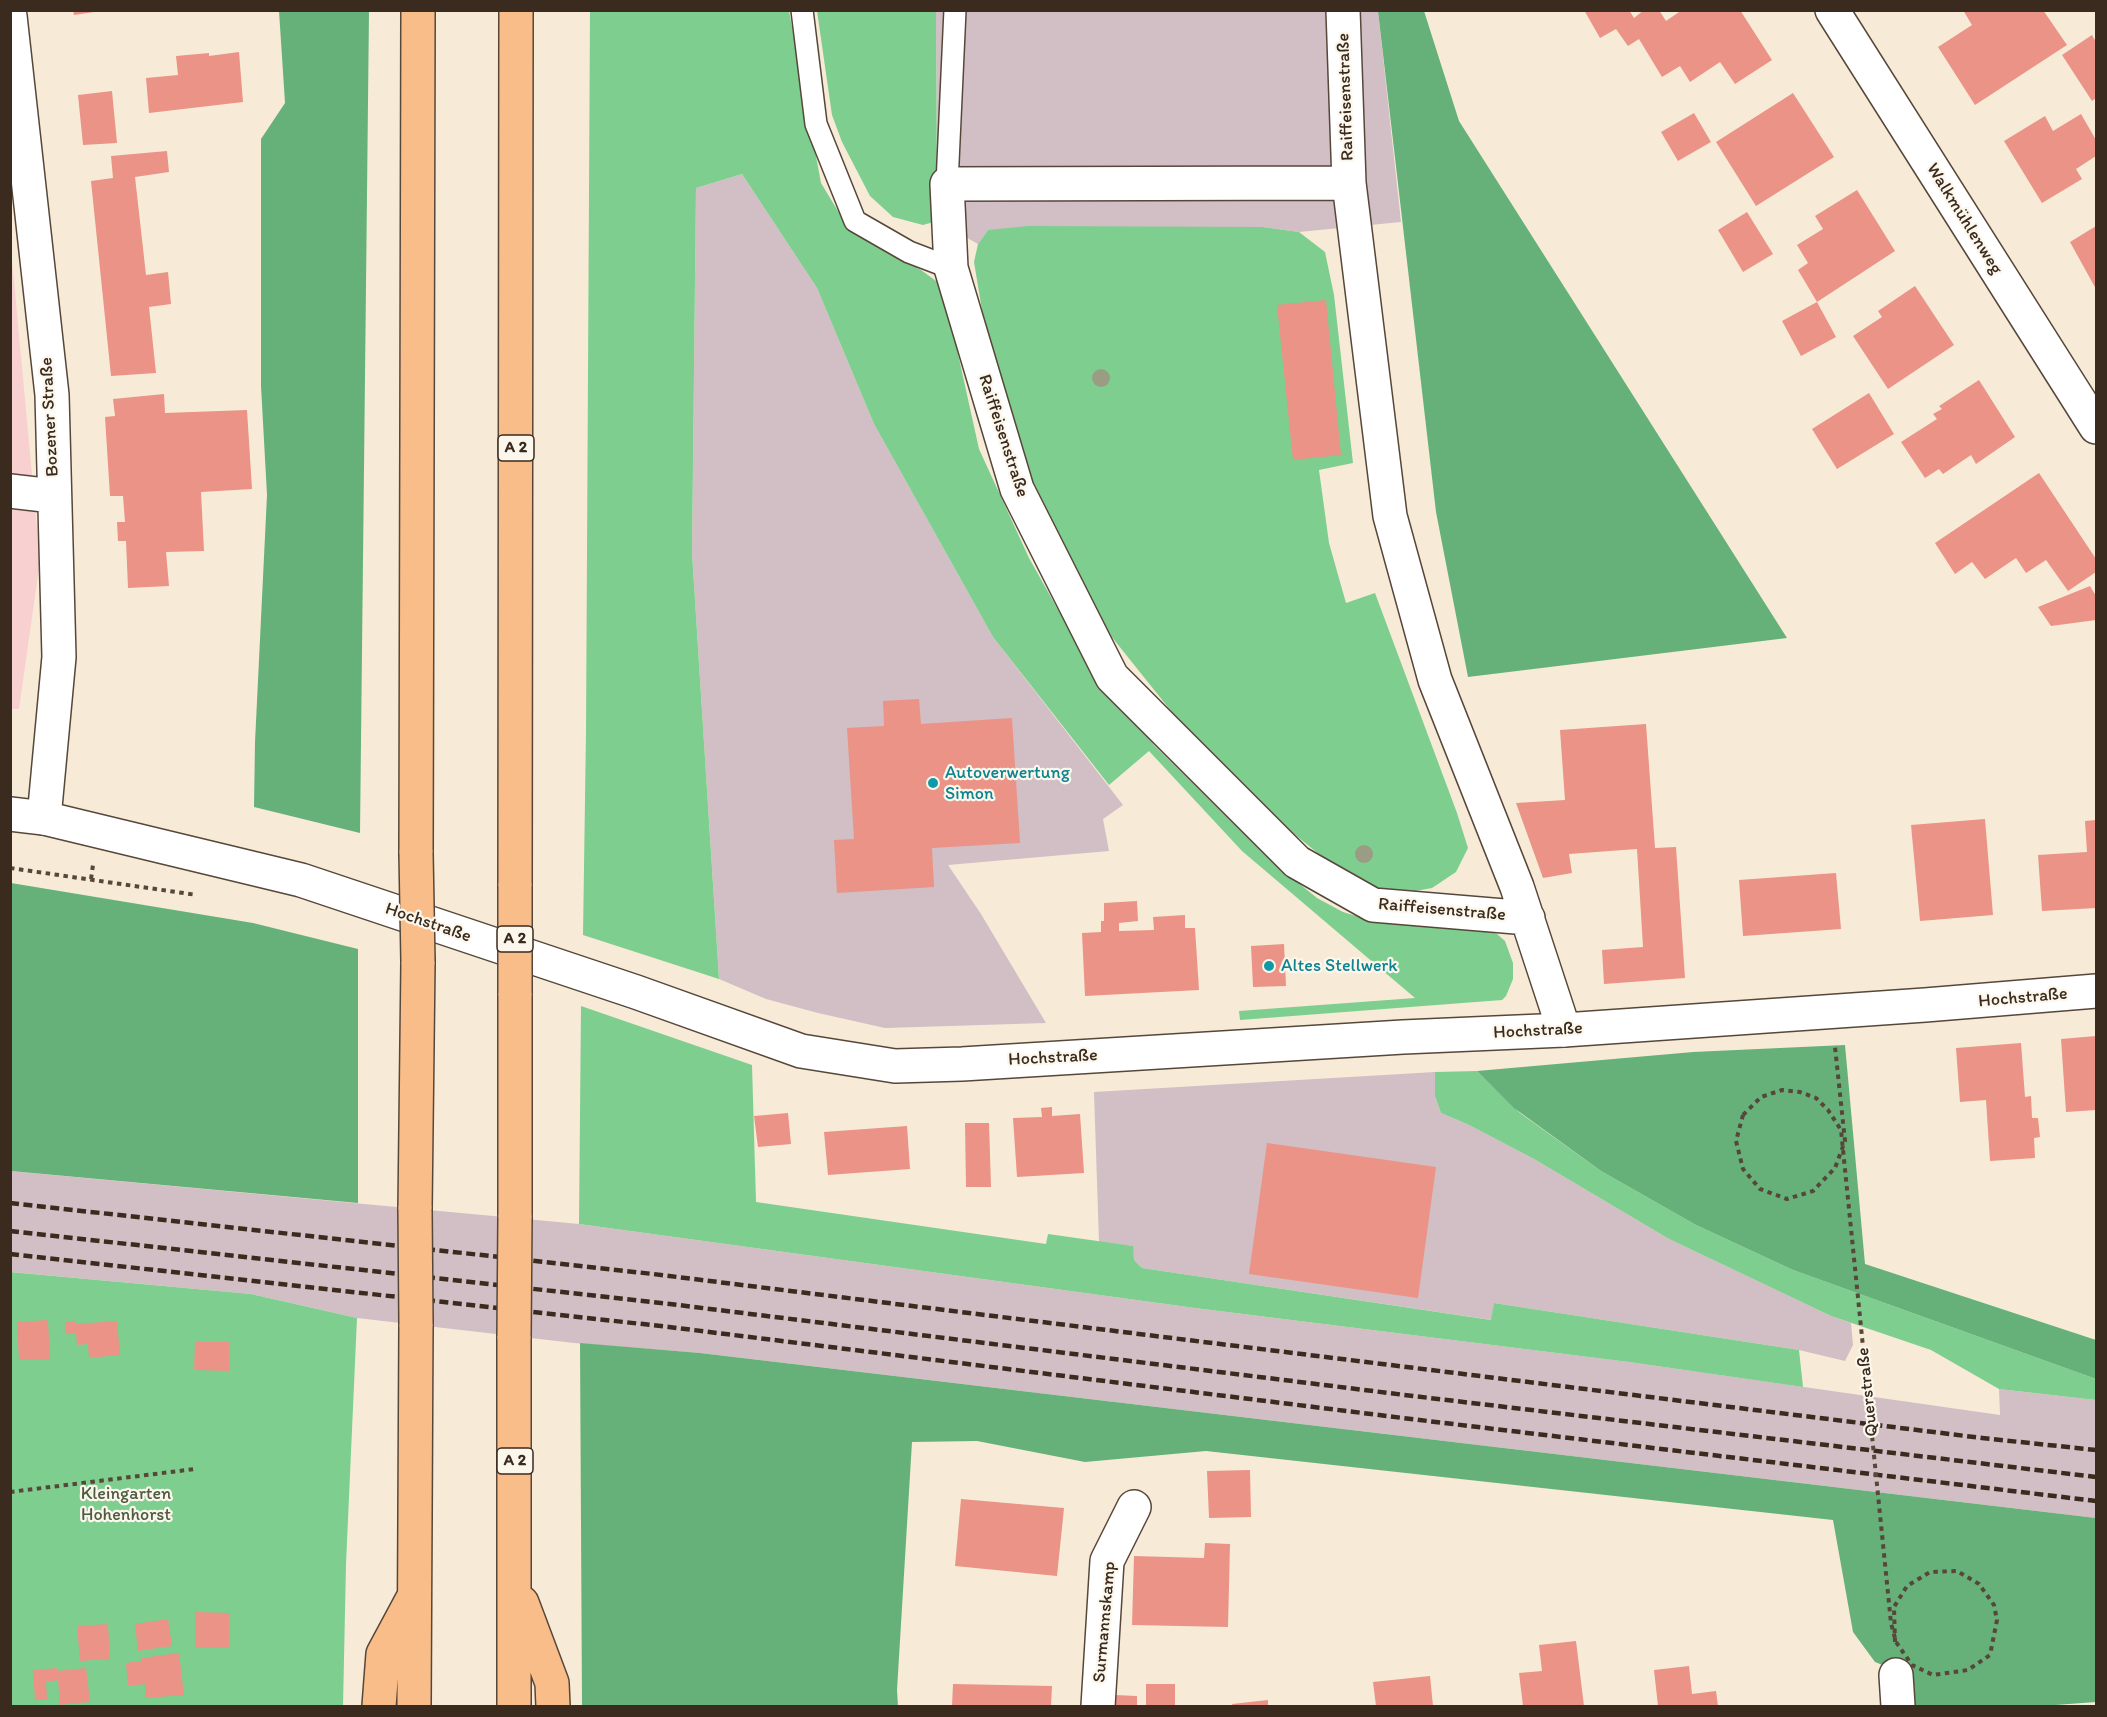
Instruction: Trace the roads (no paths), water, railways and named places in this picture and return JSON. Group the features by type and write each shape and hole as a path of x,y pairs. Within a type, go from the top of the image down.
{"highway":[{"path":"414,1707 418,962 416,853 418,10"},
{"name":"A 2","path":"514,1707 516,1587 514,1218 516,10"},
{"path":"516,1587 552,1683 553,1707"},
{"path":"379,1707 383,1654 415,1596"}],"street":[{"name":"Raiffeisenstraße","path":"1343,10 1349,183 1390,516 1435,680 1528,918 1564,1030"},
{"name":"Walkmühlenweg","path":"1832,10 2097,427"},
{"name":"Bozener Straße","path":"10,16 52,395 59,657 44,818"},
{"name":"Raiffeisenstraße","path":"1349,183 948,184 951,268 1017,489 1113,677 1297,862 1373,905 1528,918"},
{"path":"10,491 53,496"},
{"name":"Hochstraße","path":"10,814 44,818 301,880 636,992 801,1051 895,1066 1564,1030 2097,991"},
{"name":"Surmannskamp","path":"1098,1707 1107,1561 1134,1507"}],"lane":[{"path":"802,10 816,124 855,221 909,252 951,268"},
{"path":"948,184 955,10"}],"railway":[{"path":"10,1203 653,1274 1982,1438 2096,1450"},
{"path":"10,1231 670,1304 1413,1396 2096,1477"},
{"path":"10,1254 669,1327 2096,1501"}],"place":[{"name":"Autoverwertung Simon","path":"933,783"},
{"name":"Altes Stellwerk","path":"1269,966"}],"park label":[{"name":"Kleingarten Hohenhorst","path":"126,1504"}]}
